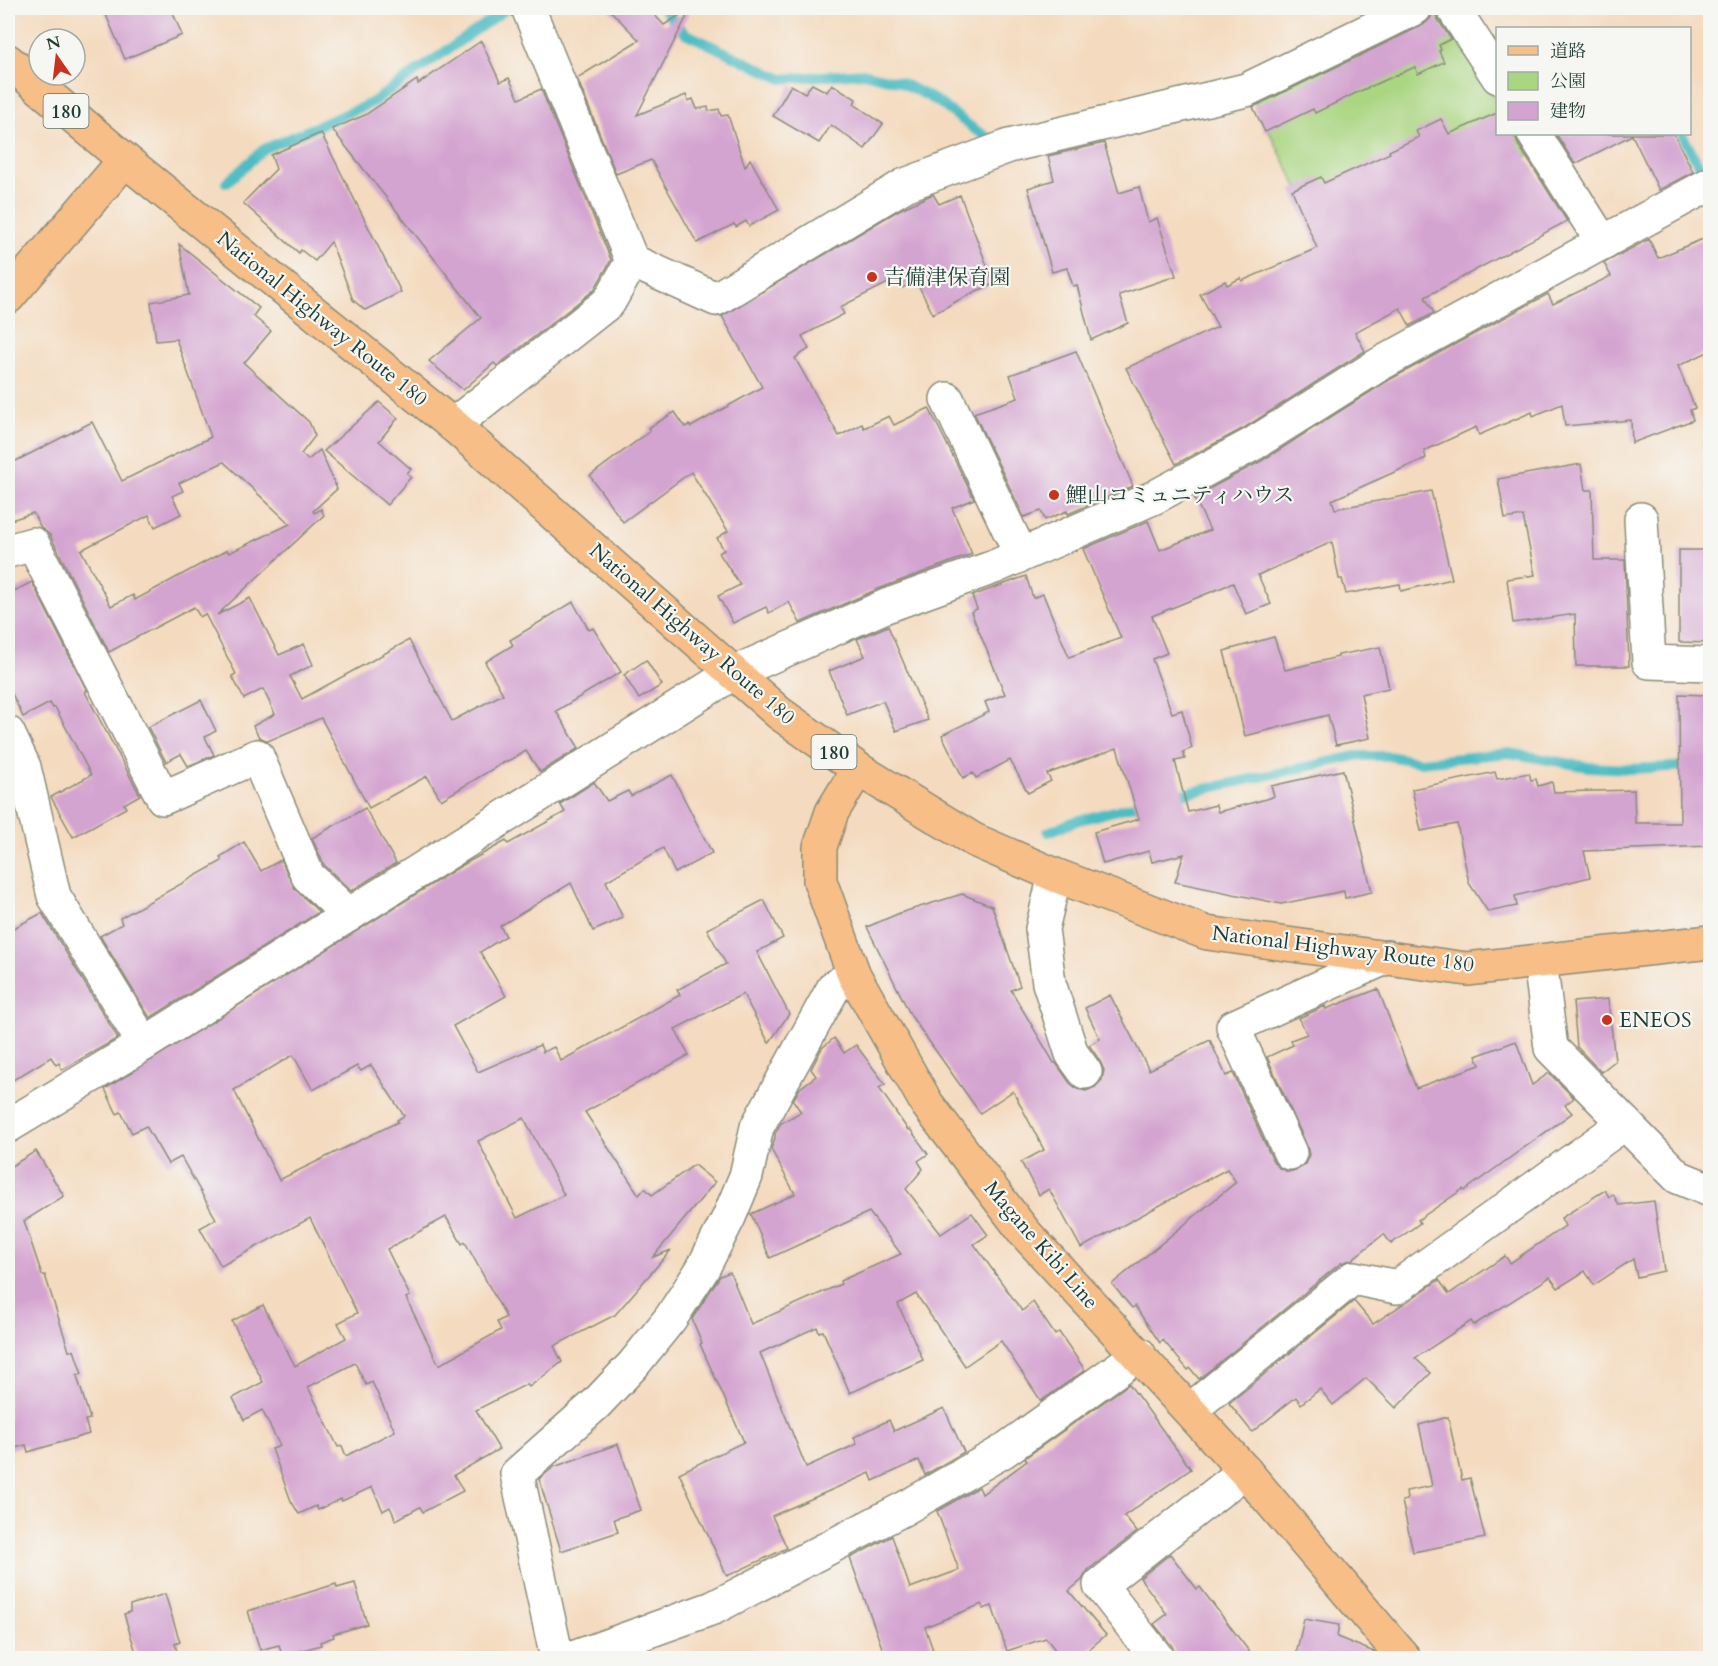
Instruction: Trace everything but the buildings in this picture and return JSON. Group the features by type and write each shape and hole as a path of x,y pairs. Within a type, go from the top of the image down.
{"main road":[{"name":"National Highway Route 180","path":"8,61 125,160 453,425 780,713 858,770 974,840 1055,875 1207,933 1467,969 1710,942"},
{"path":"8,297 125,160"},
{"name":"Magane Kibi Line","path":"858,770 832,812 820,847 820,881 854,975 927,1104 1026,1233 1245,1471 1404,1659"}],"street":[{"path":"528,8 632,261 716,299 905,186 1009,146 1246,90 1415,8"},
{"path":"1453,8 1496,75"},
{"path":"1534,135 1603,243"},
{"path":"8,1126 144,1044 733,673 886,606 1021,555 1155,497 1253,444 1380,364 1710,184"},
{"path":"453,425 609,302 632,261"},
{"path":"947,399 1021,555"},
{"path":"1641,519 1649,662 1710,664"},
{"path":"8,551 33,544 163,798 257,756 308,876 349,915"},
{"path":"8,733 24,767 54,897 144,1044"},
{"path":"1055,875 1042,929 1049,982 1072,1054 1085,1072"},
{"path":"1290,1153 1233,1027 1387,957"},
{"path":"1540,961 1551,1048 1678,1178 1710,1190"},
{"path":"854,975 834,987 758,1127 746,1176 729,1217 702,1270 670,1319 633,1365 596,1404 517,1474 556,1657 712,1608 905,1508 1002,1452 1138,1354"},
{"path":"1190,1410 1353,1278 1397,1287 1624,1123"},
{"path":"1157,1659 1100,1585 1245,1471"}],"green space":[{"path":"1437,8 1496,100 1496,135 1518,135 1530,154 1461,191 1325,242 1254,101"}],"waterway":[{"path":"226,183 264,149 371,103 508,8"},
{"path":"663,8 685,33 782,79 863,73 900,82 937,101 974,129 999,144"},
{"path":"1683,135 1707,181"},
{"path":"1169,797 1356,756 1388,756 1420,762 1509,753 1589,767 1630,769 1710,765"},
{"path":"1048,832 1076,821 1148,802"}],"place":[{"name":"吉備津保育園","path":"872,277"},
{"name":"鯉山コミュニティハウス","path":"1054,495"},
{"name":"ENEOS","path":"1607,1020"}]}
